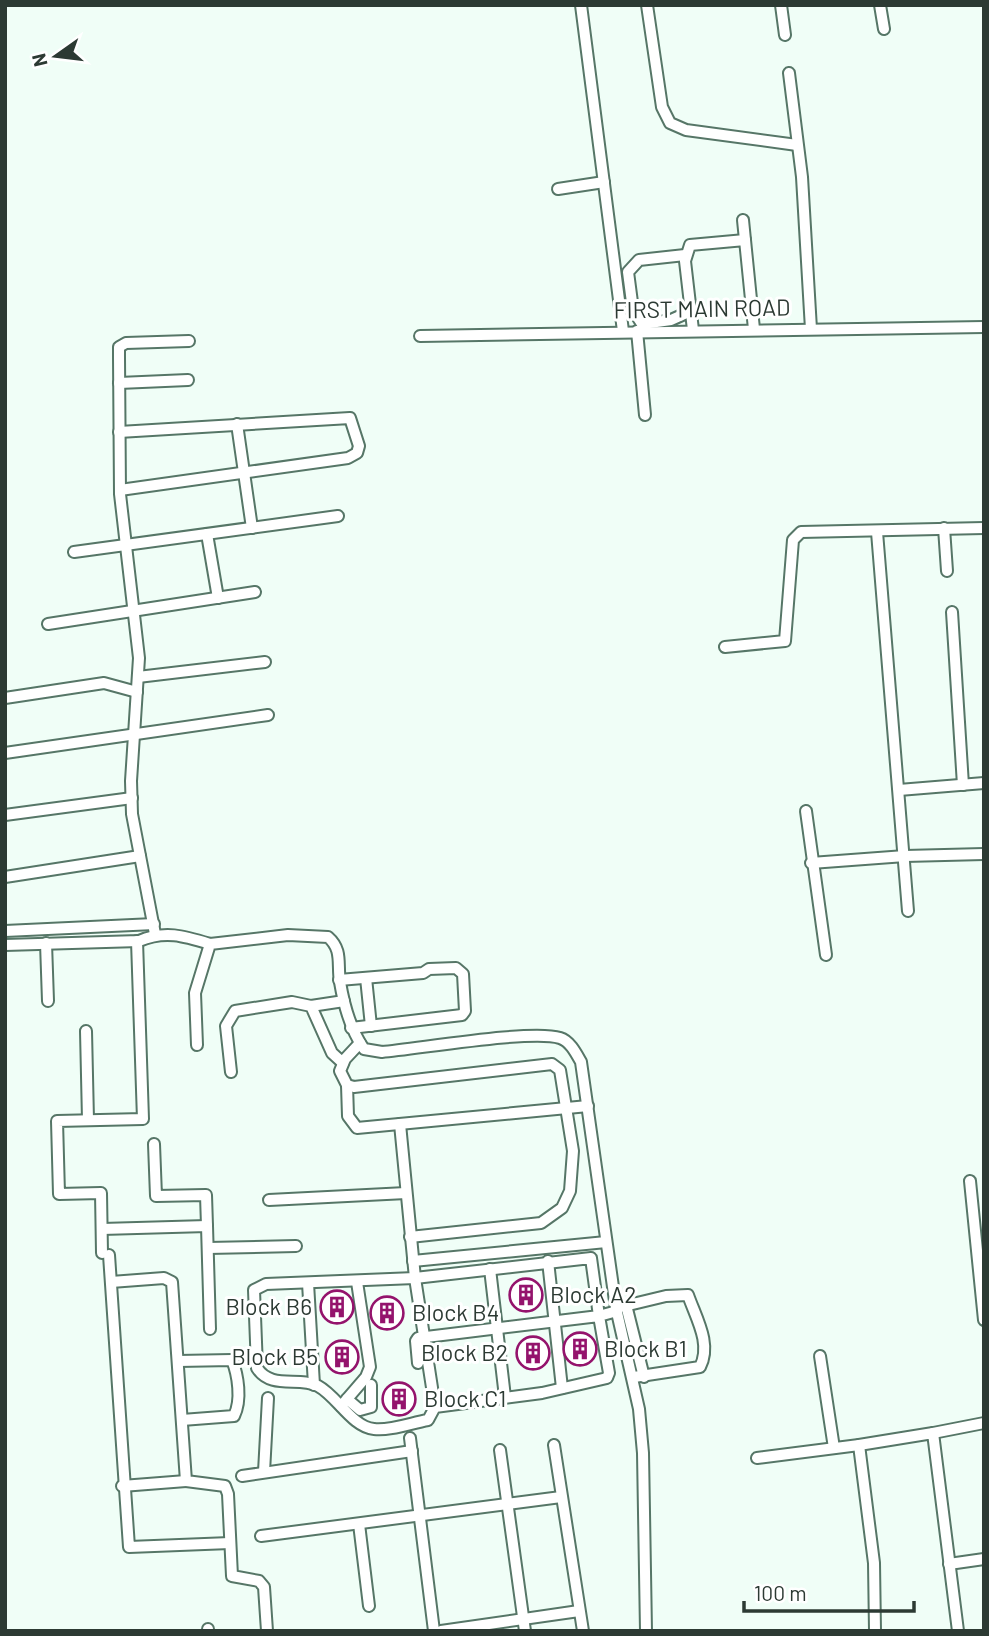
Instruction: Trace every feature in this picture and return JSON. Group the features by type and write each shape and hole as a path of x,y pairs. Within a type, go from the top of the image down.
{"street":[{"path":"581,5 623,331"},
{"path":"647,5 662,107 670,123 687,130 797,145"},
{"path":"781,5 785,35"},
{"path":"880,5 884,29"},
{"path":"789,73 802,177 811,328"},
{"path":"558,189 604,182"},
{"path":"743,220 754,329"},
{"path":"693,330 685,255 690,245 745,240"},
{"path":"685,255 639,260 628,272 633,310 642,324 671,320 691,311"},
{"name":"FIRST MAIN ROAD","path":"420,336 984,327"},
{"path":"637,331 645,415"},
{"path":"154,929 131,798 138,677 120,489 119,347 126,343 189,341"},
{"path":"119,383 188,380"},
{"path":"119,432 350,418 359,446 357,453 348,458 120,489"},
{"path":"237,424 252,528"},
{"path":"74,552 338,516"},
{"path":"944,528 947,572"},
{"path":"725,647 785,641 795,535 807,530 853,533 984,528"},
{"path":"877,532 908,911"},
{"path":"208,534 218,598"},
{"path":"48,625 256,592"},
{"path":"952,612 963,785"},
{"path":"138,677 265,662"},
{"path":"5,698 104,683 137,692"},
{"path":"5,753 268,715"},
{"path":"899,790 984,783"},
{"path":"5,815 131,798"},
{"path":"806,811 811,863 826,955"},
{"path":"811,863 905,856 984,854"},
{"path":"5,877 140,856"},
{"path":"5,945 137,941 154,929"},
{"path":"5,931 154,929 210,944 288,935 328,937 338,948 339,980 344,1001 351,1028 364,1049 382,1052 526,1037 560,1038 571,1045 580,1062 606,1242 639,1377 646,1631"},
{"path":"137,941 143,1119 57,1121 59,1195 101,1193 102,1229 111,1282 127,1542 131,1549 230,1543"},
{"path":"46,943 48,1001"},
{"path":"197,1045 195,993 210,944"},
{"path":"339,980 423,973 429,969 443,968 456,968 463,974 466,1011 462,1015 351,1028"},
{"path":"366,978 371,1026"},
{"path":"231,1072 226,1026 235,1011 292,1002 311,1006 344,1001"},
{"path":"311,1006 332,1053 343,1063"},
{"path":"86,1031 88,1120"},
{"path":"360,1043 343,1063 340,1071 347,1085 348,1116 357,1128 588,1106"},
{"path":"347,1085 354,1087 552,1064 560,1070 573,1151 570,1191 562,1208 541,1223 410,1237"},
{"path":"344,1403 363,1425 376,1430 428,1420 433,1416 435,1407 415,1278 400,1124"},
{"path":"154,1144 156,1196 206,1195 211,1329"},
{"path":"970,1181 984,1320"},
{"path":"269,1200 406,1194"},
{"path":"102,1229 207,1226"},
{"path":"413,1261 606,1242"},
{"path":"208,1248 296,1246"},
{"path":"371,1385 371,1407 360,1410 314,1385 285,1383 260,1373 257,1368 252,1297 254,1290 266,1284 415,1278 591,1258 609,1376 562,1388 435,1407"},
{"path":"551,1261 555,1285"},
{"path":"551,1261 562,1388"},
{"path":"490,1269 505,1397"},
{"path":"111,1282 164,1278 172,1282 186,1481"},
{"path":"344,1403 366,1377 370,1367 357,1282"},
{"path":"308,1283 314,1385"},
{"path":"418,1363 416,1341 424,1337 599,1316 666,1296 688,1295 704,1341 706,1356 700,1367 639,1377"},
{"path":"820,1356 834,1448"},
{"path":"178,1362 232,1360 238,1387 238,1408 234,1416 182,1420"},
{"path":"264,1472 268,1398"},
{"path":"757,1458 859,1445 984,1423"},
{"path":"933,1433 958,1631"},
{"path":"410,1438 434,1631"},
{"path":"554,1445 583,1631"},
{"path":"859,1445 874,1563 875,1631"},
{"path":"500,1450 525,1631"},
{"path":"242,1476 412,1451"},
{"path":"122,1486 186,1481 225,1486 232,1576 259,1581 264,1587 267,1631"},
{"path":"261,1536 561,1497"},
{"path":"359,1524 369,1606"},
{"path":"949,1564 984,1559"},
{"path":"441,1631 579,1611"}],"place":[{"name":"Block A2","path":"526,1295"},
{"name":"Block B6","path":"337,1307"},
{"name":"Block B4","path":"387,1313"},
{"name":"Block B1","path":"580,1349"},
{"name":"Block B2","path":"533,1353"},
{"name":"Block B5","path":"342,1357"},
{"name":"Block C1","path":"399,1399"}]}
